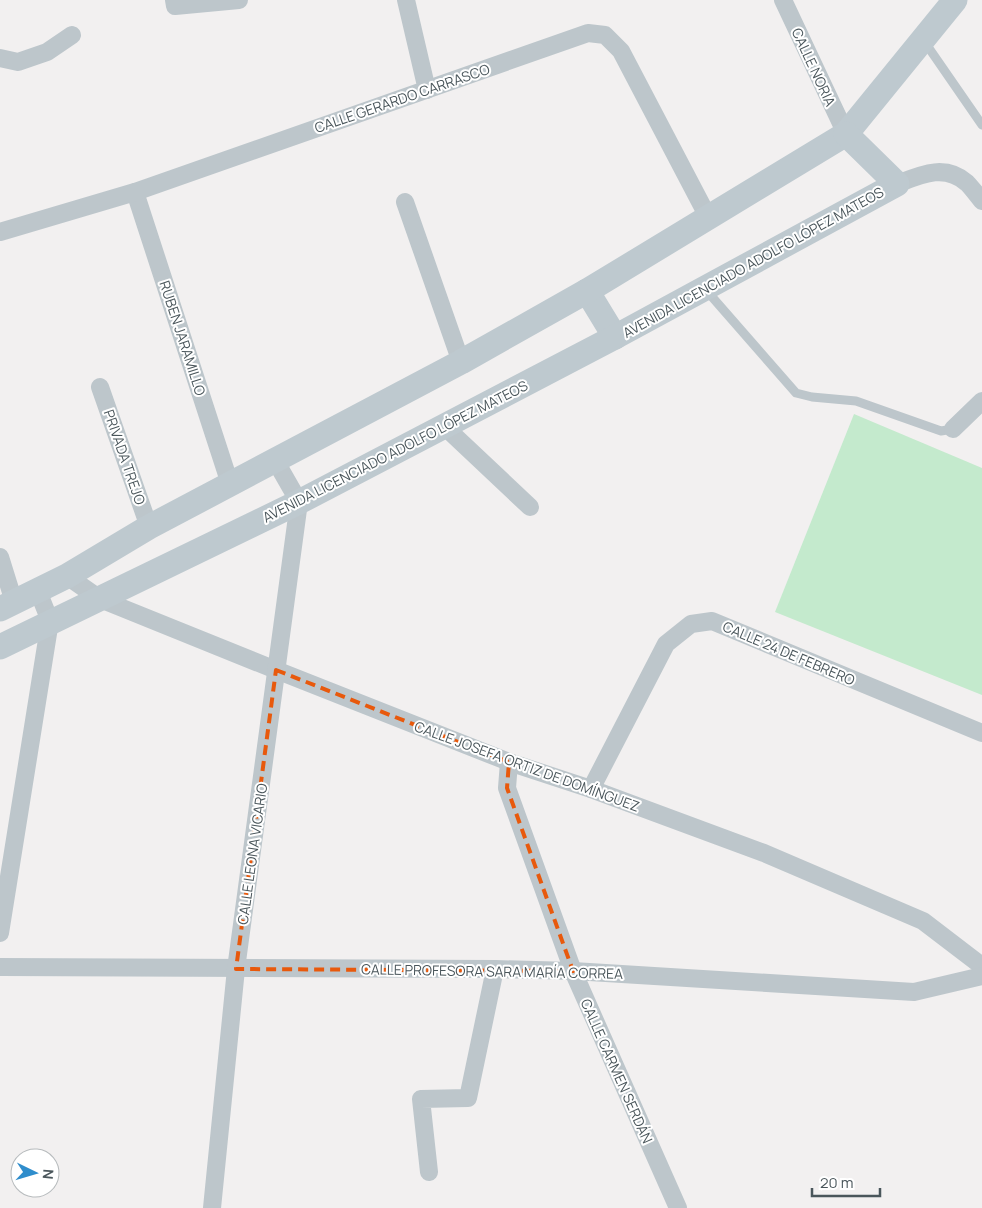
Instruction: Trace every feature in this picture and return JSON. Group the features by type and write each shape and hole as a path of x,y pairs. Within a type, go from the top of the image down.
{"street":[{"path":"174,0 175,6 239,0"},
{"path":"406,0 427,90"},
{"name":"CALLE NORIA","path":"783,0 846,134"},
{"path":"0,557 7,606 67,576 150,527 460,362 587,291 846,134 951,2"},
{"name":"CALLE GERARDO CARRASCO","path":"0,232 135,192 588,33 605,35 621,51 708,217"},
{"path":"0,58 18,62 47,52 72,34"},
{"name":"AVENIDA LICENCIADO ADOLFO LÓPEZ MATEOS","path":"0,647 50,621 100,599 299,502 615,337 897,184 846,134"},
{"path":"897,184 932,171 950,172 966,182 982,201"},
{"name":"RUBEN JARAMILLO","path":"135,192 230,484"},
{"path":"405,202 460,362"},
{"path":"587,291 615,337"},
{"name":"PRIVADA TREJO","path":"100,387 150,527"},
{"path":"953,429 982,401"},
{"path":"444,426 530,507"},
{"path":"275,460 299,502"},
{"name":"CALLE LEONA VICARIO","path":"212,1208 236,969 299,502"},
{"name":"CALLE JOSEFA ORTIZ DE DOMÍNGUEZ","path":"67,576 100,599 276,670 509,762 591,789 764,853 923,921 982,966"},
{"path":"0,933 50,621 38,591"},
{"name":"CALLE 24 DE FEBRERO","path":"591,789 666,644 691,624 712,621 982,733"},
{"name":"CALLE CARMEN SERDÁN","path":"509,762 507,788 573,971 678,1208"},
{"name":"CALLE PROFESORA SARA MARÍA CORREA","path":"0,967 573,971 914,992 982,976"},
{"path":"429,1172 421,1099 468,1098 495,969"}],"lane":[{"path":"922,39 982,124"},
{"path":"705,289 796,393 812,397 856,401 941,431 953,429"}],"highlighted area":[{"path":"276,670 509,762 507,788 573,971 236,969"}],"green space":[{"path":"854,414 982,468 982,695 775,612"}]}
